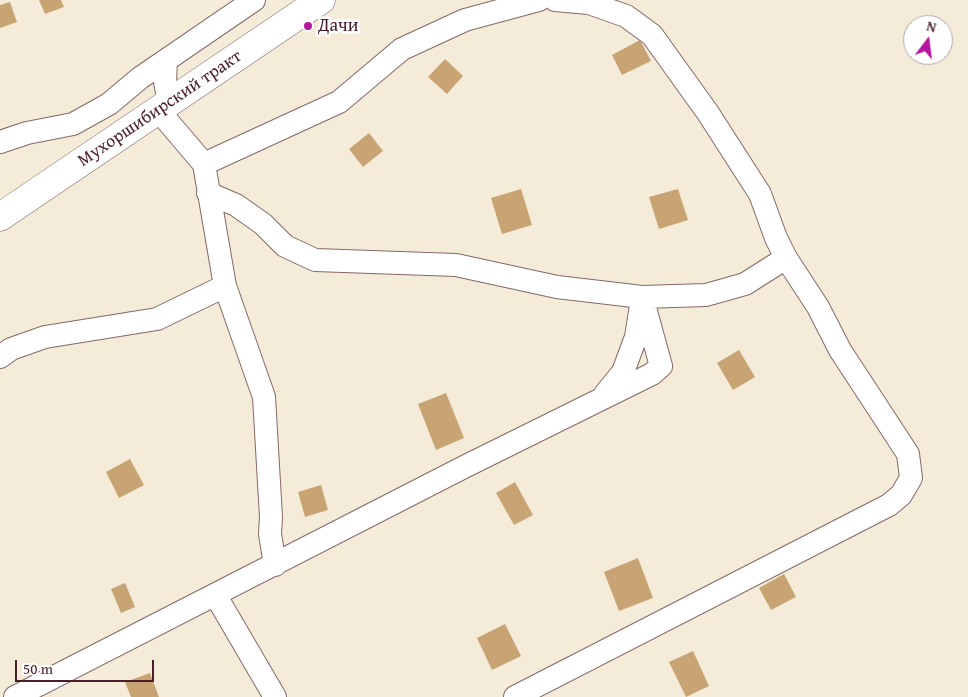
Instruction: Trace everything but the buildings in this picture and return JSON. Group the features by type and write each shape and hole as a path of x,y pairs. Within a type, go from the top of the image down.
{"main road":[{"name":"Мухоршибирский тракт","path":"0,217 321,0"}],"street":[{"path":"0,142 27,133 74,124 109,104 166,60 254,0"},
{"path":"204,164 339,102 402,49 465,20 539,0"},
{"path":"515,697 888,505 901,495 911,478 908,454 840,350 818,307 786,258 776,238 760,194 708,114 652,35 626,16 589,3 555,0"},
{"path":"166,60 164,107 204,164 225,286 264,397 272,517 270,534 275,565"},
{"path":"208,194 236,205 262,224 285,246 315,260 456,265 557,287 642,297 706,295 746,284 786,258"},
{"path":"0,357 11,349 45,337 157,319 225,286"},
{"path":"15,697 652,374 662,366 642,297"},
{"path":"600,400 623,372 636,337 642,297"},
{"path":"216,596 275,697"}],"place":[{"name":"Дачи","path":"308,26"}]}
